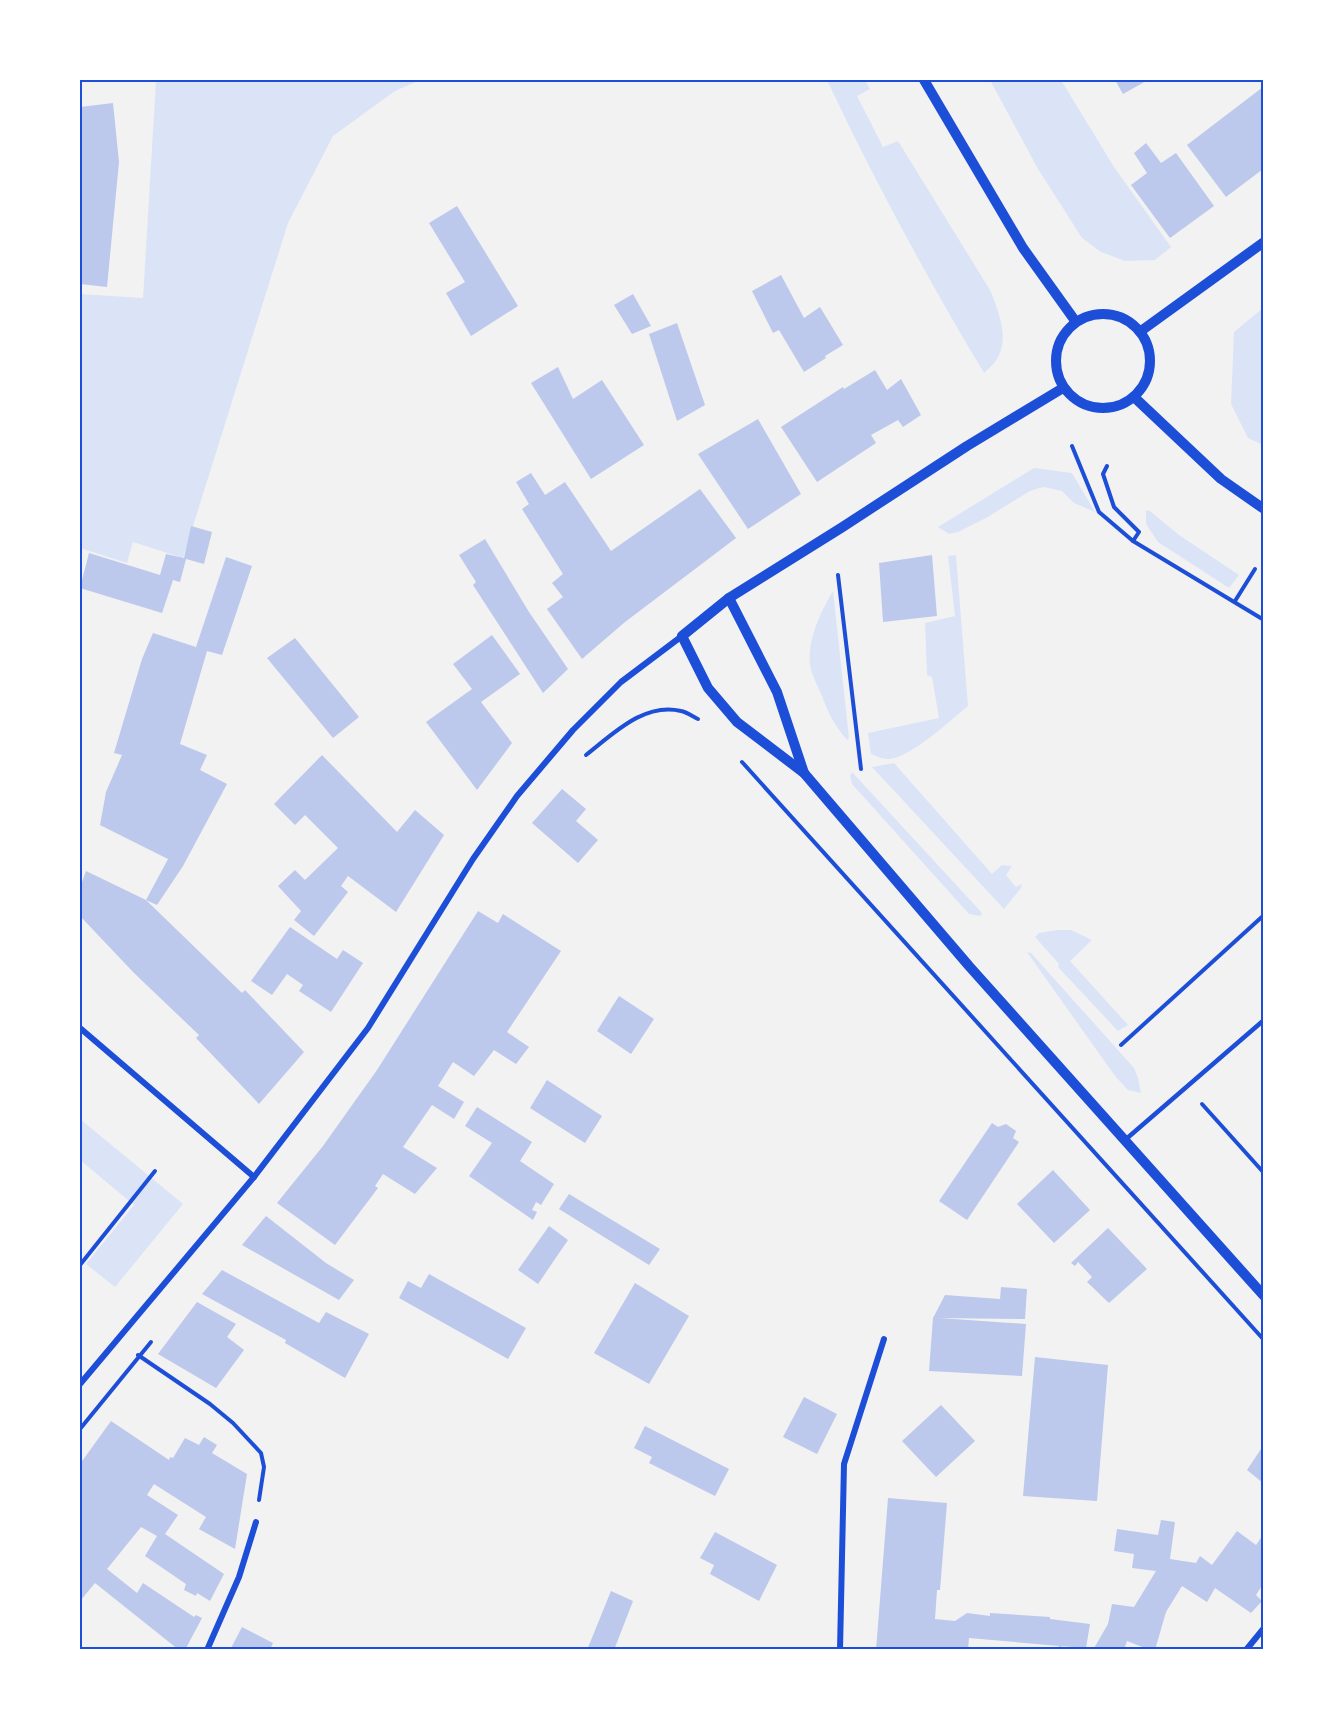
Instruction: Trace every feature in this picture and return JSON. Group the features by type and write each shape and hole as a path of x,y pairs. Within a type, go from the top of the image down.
{"street":[{"path":"924,80 1023,248 1076,322"},
{"path":"1141,331 1263,242"},
{"path":"1104,313 1124,318 1141,331 1150,351 1149,372 1140,391 1134,397 1123,404 1103,409 1080,403 1063,388 1057,371 1057,350 1066,330 1076,322 1083,317 1104,313"},
{"path":"80,1384 254,1177 368,1028 473,860 517,796 573,730 621,682 729,598 967,446 1063,388"},
{"path":"1134,397 1221,479 1263,509"},
{"path":"729,598 777,692 804,773"},
{"path":"682,636 708,688 737,722 804,773 969,966 1263,1296"},
{"path":"80,1028 254,1177"},
{"path":"840,1650 844,1464 884,1339"},
{"path":"207,1650 239,1577 256,1522"},
{"path":"1246,1650 1263,1628"}],"lane":[{"path":"1124,1141 1263,1020"}],"path":[{"path":"1072,446 1099,512 1133,541 1263,620"},
{"path":"1107,465 1103,474 1114,507 1139,532 1133,541"},
{"path":"1235,601 1255,569"},
{"path":"838,575 861,769"},
{"path":"582,758 628,723 655,710 682,711 701,721"},
{"path":"734,753 1263,1340"},
{"path":"1121,1045 1263,915"},
{"path":"1186,1086 1263,1173"},
{"path":"80,1265 155,1171"},
{"path":"80,1429 154,1337"},
{"path":"140,1356 210,1404 233,1423 261,1453 264,1467 256,1522"}],"shaded area":[{"path":"156,80 420,80 395,91 333,136 288,223 183,558 133,542 127,563 80,548 80,294 143,298"},
{"path":"827,80 865,80 870,89 857,96 883,147 898,141 990,290 1001,324 1003,342 997,359 984,373 902,228"},
{"path":"990,80 1061,80 1114,167 1171,247 1155,260 1125,261 1101,252 1082,238 1038,169"},
{"path":"1263,308 1263,445 1248,438 1231,404 1234,332"},
{"path":"1034,468 1072,473 1095,512 1074,503 1062,491 1043,487 1030,491 958,532 949,534 938,527"},
{"path":"1146,510 1239,575 1229,588 1158,542 1146,524"},
{"path":"956,555 968,706 930,737 898,757 889,759 871,754 868,733 939,718 932,677 927,675 925,623 955,616 948,556"},
{"path":"833,591 849,738 847,740 827,708 812,673 810,660 815,629"},
{"path":"894,763 992,874 1002,865 1012,866 1006,875 1016,887 1022,884 1004,909 872,767"},
{"path":"852,772 982,913 980,916 969,914 852,784 850,776"},
{"path":"1071,930 1092,940 1070,961 1128,1025 1118,1031 1058,967 1059,964 1035,937 1039,933"},
{"path":"1027,952 1031,953 1134,1068 1141,1093 1128,1090 1115,1076"},
{"path":"80,1119 183,1204 115,1287 86,1264 134,1205 80,1160"}],"building":[{"path":"1115,80 1148,80 1123,94"},
{"path":"1263,87 1263,169 1226,197 1187,145"},
{"path":"113,103 119,162 107,287 80,284 80,107"},
{"path":"1146,143 1161,163 1176,153 1214,206 1170,238 1131,185 1147,173 1134,153"},
{"path":"457,206 518,306 471,336 446,293 465,282 429,223"},
{"path":"781,275 804,318 820,307 843,345 804,372 779,330 773,333 752,291"},
{"path":"633,294 651,326 632,334 614,305"},
{"path":"677,323 705,405 677,421 649,334"},
{"path":"558,367 573,399 602,380 644,445 591,479 531,383"},
{"path":"875,370 887,390 901,379 921,415 903,427 898,420 871,435 876,443 817,482 781,427 843,387 844,389"},
{"path":"758,419 801,494 748,529 698,454"},
{"path":"531,473 545,495 565,482 611,551 700,489 736,538 625,622 582,659 547,609 563,597 552,583 563,574 522,509 529,504 516,482"},
{"path":"191,526 212,532 204,564 186,559 180,582 173,580 162,613 80,588 89,553 160,575 166,554 184,558"},
{"path":"485,539 529,612 568,669 543,693 473,585 476,582 459,555"},
{"path":"932,555 937,616 883,622 879,563"},
{"path":"226,557 252,566 222,655 207,651 180,744 207,755 200,770 227,784 183,866 157,905 146,900 168,859 100,825 106,792 122,755 114,753 142,659 153,633 196,647"},
{"path":"492,635 520,674 481,702 512,743 477,790 426,722 472,689 453,664"},
{"path":"295,638 359,717 333,738 267,658"},
{"path":"322,755 397,832 415,810 444,835 396,912 348,876 341,886 348,892 314,936 294,920 301,911 278,886 295,870 305,880 338,848 305,815 295,825 274,804"},
{"path":"562,789 586,809 576,821 598,840 578,863 532,823"},
{"path":"86,871 146,900 242,993 245,990 304,1052 259,1104 196,1038 199,1035 134,973 80,916 80,888"},
{"path":"478,911 498,923 503,914 561,951 507,1032 529,1047 516,1064 494,1050 474,1076 453,1062 438,1086 464,1102 454,1119 432,1105 403,1147 437,1168 415,1194 383,1174 375,1186 378,1188 335,1245 277,1203 323,1146 377,1070"},
{"path":"290,927 337,959 343,950 363,963 331,1012 299,991 303,985 287,974 272,995 251,981"},
{"path":"619,996 654,1019 631,1054 597,1031"},
{"path":"547,1080 602,1116 585,1143 530,1108"},
{"path":"477,1107 532,1142 520,1161 554,1184 541,1205 536,1202 532,1210 537,1212 533,1220 469,1176 492,1143 465,1126"},
{"path":"992,1123 998,1127 1006,1124 1016,1131 1013,1138 1019,1142 967,1220 939,1201"},
{"path":"1053,1170 1090,1210 1054,1243 1017,1204"},
{"path":"569,1194 660,1249 649,1265 559,1209"},
{"path":"266,1216 326,1263 354,1280 339,1300 242,1245"},
{"path":"549,1226 568,1240 538,1284 518,1270"},
{"path":"1108,1228 1147,1269 1109,1303 1087,1282 1092,1277 1078,1262 1075,1266 1071,1263"},
{"path":"222,1270 319,1323 326,1312 369,1334 345,1378 285,1343 286,1340 202,1294"},
{"path":"429,1274 526,1328 508,1359 399,1298 408,1281 421,1288"},
{"path":"635,1283 689,1316 649,1384 594,1353"},
{"path":"1001,1287 1027,1289 1025,1319 939,1318 1026,1324 1022,1376 929,1371 933,1318 945,1295 1000,1299"},
{"path":"197,1302 236,1324 227,1337 244,1350 216,1388 158,1354"},
{"path":"1035,1357 1108,1365 1097,1501 1023,1496"},
{"path":"804,1397 837,1414 817,1454 783,1437"},
{"path":"941,1405 975,1441 936,1477 902,1441"},
{"path":"111,1421 169,1460 170,1457 173,1458 185,1438 199,1445 204,1437 217,1445 212,1453 247,1474 235,1549 199,1529 206,1517 154,1484 147,1495 178,1515 165,1534 224,1574 210,1601 197,1593 196,1596 184,1590 186,1584 145,1556 157,1536 141,1527 107,1569 137,1593 143,1583 194,1617 196,1615 202,1618 185,1650 179,1650 95,1583 80,1601 80,1464"},
{"path":"645,1426 729,1469 715,1496 649,1463 652,1457 634,1448"},
{"path":"1263,1446 1263,1483 1247,1470"},
{"path":"888,1498 947,1503 940,1590 937,1590 935,1619 955,1621 967,1613 990,1616 990,1613 1050,1617 1050,1619 1090,1624 1086,1648 1060,1646 1072,1650 1057,1650 1059,1646 969,1638 968,1650 876,1650"},
{"path":"1161,1520 1175,1522 1170,1559 1196,1563 1200,1556 1212,1565 1237,1531 1256,1545 1263,1535 1263,1584 1256,1595 1262,1601 1251,1613 1215,1588 1207,1602 1182,1586 1166,1612 1155,1650 1127,1641 1124,1650 1093,1650 1108,1624 1112,1604 1134,1607 1156,1571 1132,1568 1134,1554 1114,1551 1117,1529 1158,1535"},
{"path":"715,1532 777,1565 759,1601 710,1574 714,1565 700,1558"},
{"path":"611,1591 633,1601 614,1650 587,1650"},
{"path":"242,1627 273,1643 270,1650 230,1650"}]}
